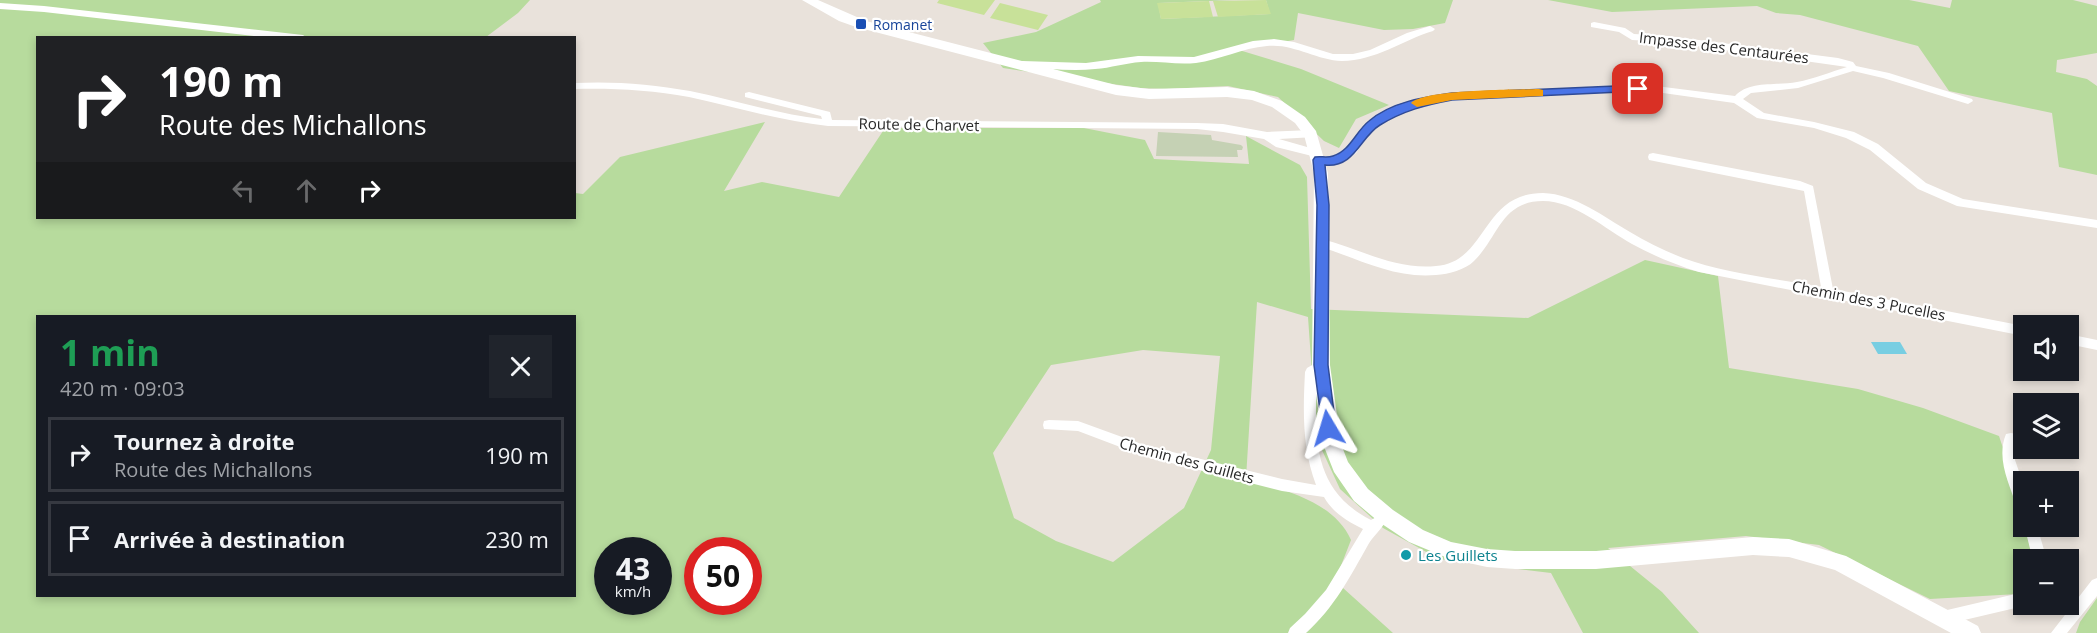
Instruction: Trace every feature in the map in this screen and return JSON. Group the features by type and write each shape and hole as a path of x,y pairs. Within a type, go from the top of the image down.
{"main road":[{"path":"807,0 861,24 1127,92 1149,94 1227,92 1254,96 1286,109 1300,120 1311,134 1318,157 1323,205 1321,365 1328,428 1335,455 1346,476 1379,521 1440,547 1469,555 1515,560 1596,560 1753,546 1789,548 1839,562 1971,633"}],"street":[{"path":"0,6 285,36"},
{"name":"Impasse des Centaurées","path":"1594,25 1622,30 1632,37 1668,39 1838,61 1850,64 1853,68 1885,75 1968,100"},
{"path":"1012,64 1094,66 1125,60 1147,59 1170,62 1197,60 1250,45 1272,42 1292,44 1325,55 1353,57 1386,46 1410,34 1430,29"},
{"path":"1737,100 1744,92 1751,90 1798,85 1853,68"},
{"name":"Route de Charvet","path":"576,87 632,86 665,90 800,121 828,123 1197,126 1267,136 1311,134"},
{"path":"1318,157 1332,161 1341,158 1352,150 1368,128 1378,120 1398,110 1434,99 1621,88 1656,89 1737,100 1761,116 1833,129 1857,138 1884,154 1922,186 1961,203 2097,224"},
{"path":"749,95 826,114 828,123"},
{"name":"Route de Charvet","path":"1267,136 1280,144 1318,157"},
{"path":"1653,157 1800,184 1809,189 1828,292"},
{"name":"Chemin des 3 Pucelles","path":"1322,243 1401,268 1448,269 1470,258 1513,204 1527,199 1548,199 1567,202 1637,241 1685,264 2013,329"},
{"path":"2079,341 2097,345"},
{"path":"1295,633 1329,598 1379,521 1344,514 1326,492 1314,458 1310,406 1311,372 1321,365"},
{"name":"Chemin des Guillets","path":"1049,425 1078,426 1144,450 1282,485 1326,492"},
{"path":"2011,438 2008,460 2013,475"},
{"path":"2058,633 2097,585"},
{"path":"1943,618 2013,601"}],"green space":[{"path":"0,0 530,0 518,13 487,36 36,36 36,219 576,219 576,193 583,194 620,157 765,122 724,191 762,182 839,197 885,128 1084,128 1145,140 1154,159 1249,164 1246,136 1300,165 1307,177 1311,309 1528,318 1645,260 1718,276 1729,368 1858,389 1923,408 1999,436 2013,478 2013,537 2028,537 2030,549 2013,549 2013,594 1930,599 1819,545 1746,536 1608,548 1662,592 1699,633 1583,633 1551,573 1439,559 1383,528 1340,489 1321,448 1314,403 1308,317 1257,302 1246,478 1291,493 1320,506 1343,527 1351,540 1337,576 1343,588 1393,633 0,633","holes":["1143,350 1220,356 1211,450 1184,508 1113,562 1056,541 1014,518 993,453 1051,365"]},
{"path":"939,0 995,0 984,15 937,3"},
{"path":"1100,0 1234,0 1158,3 1161,19 1270,14 1266,0 1453,0 1445,23 1413,29 1384,30 1298,13 1294,40 1239,50 1301,69 1389,105 1356,119 1339,148 1324,141 1278,97 1228,86 1140,88 1003,68 983,43 1036,32 1101,2"},
{"path":"1266,0 1271,14 1218,17 1213,1"},
{"path":"1548,0 1909,0 1950,8 1952,0 2073,0 2097,6 2097,53 2057,60 2056,72 2087,79 2097,86 2097,175 2059,167 2052,113 1949,91 1918,46 1800,15 1776,13 1757,6 1612,12"},
{"path":"1209,1 1213,17 1161,19 1157,3"},
{"path":"1000,3 1048,15 1038,30 990,18"},
{"path":"1158,132 1211,135 1212,140 1243,147 1242,150 1237,150 1238,157 1156,156"},
{"path":"2097,598 2097,633 2076,633 2080,622"}],"water":[{"path":"1871,342 1900,342 1907,354 1878,354"}],"slow traffic":[{"path":"1417,103 1452,96 1539,93"}],"place":[{"name":"Romanet","path":"861,24"},
{"name":"Les Guillets","path":"1406,555"}],"route":[{"path":"1328,428 1321,365 1323,205 1319,160 1332,161 1341,158 1352,150 1368,128 1378,120 1422,101 1452,96 1638,89"}]}
